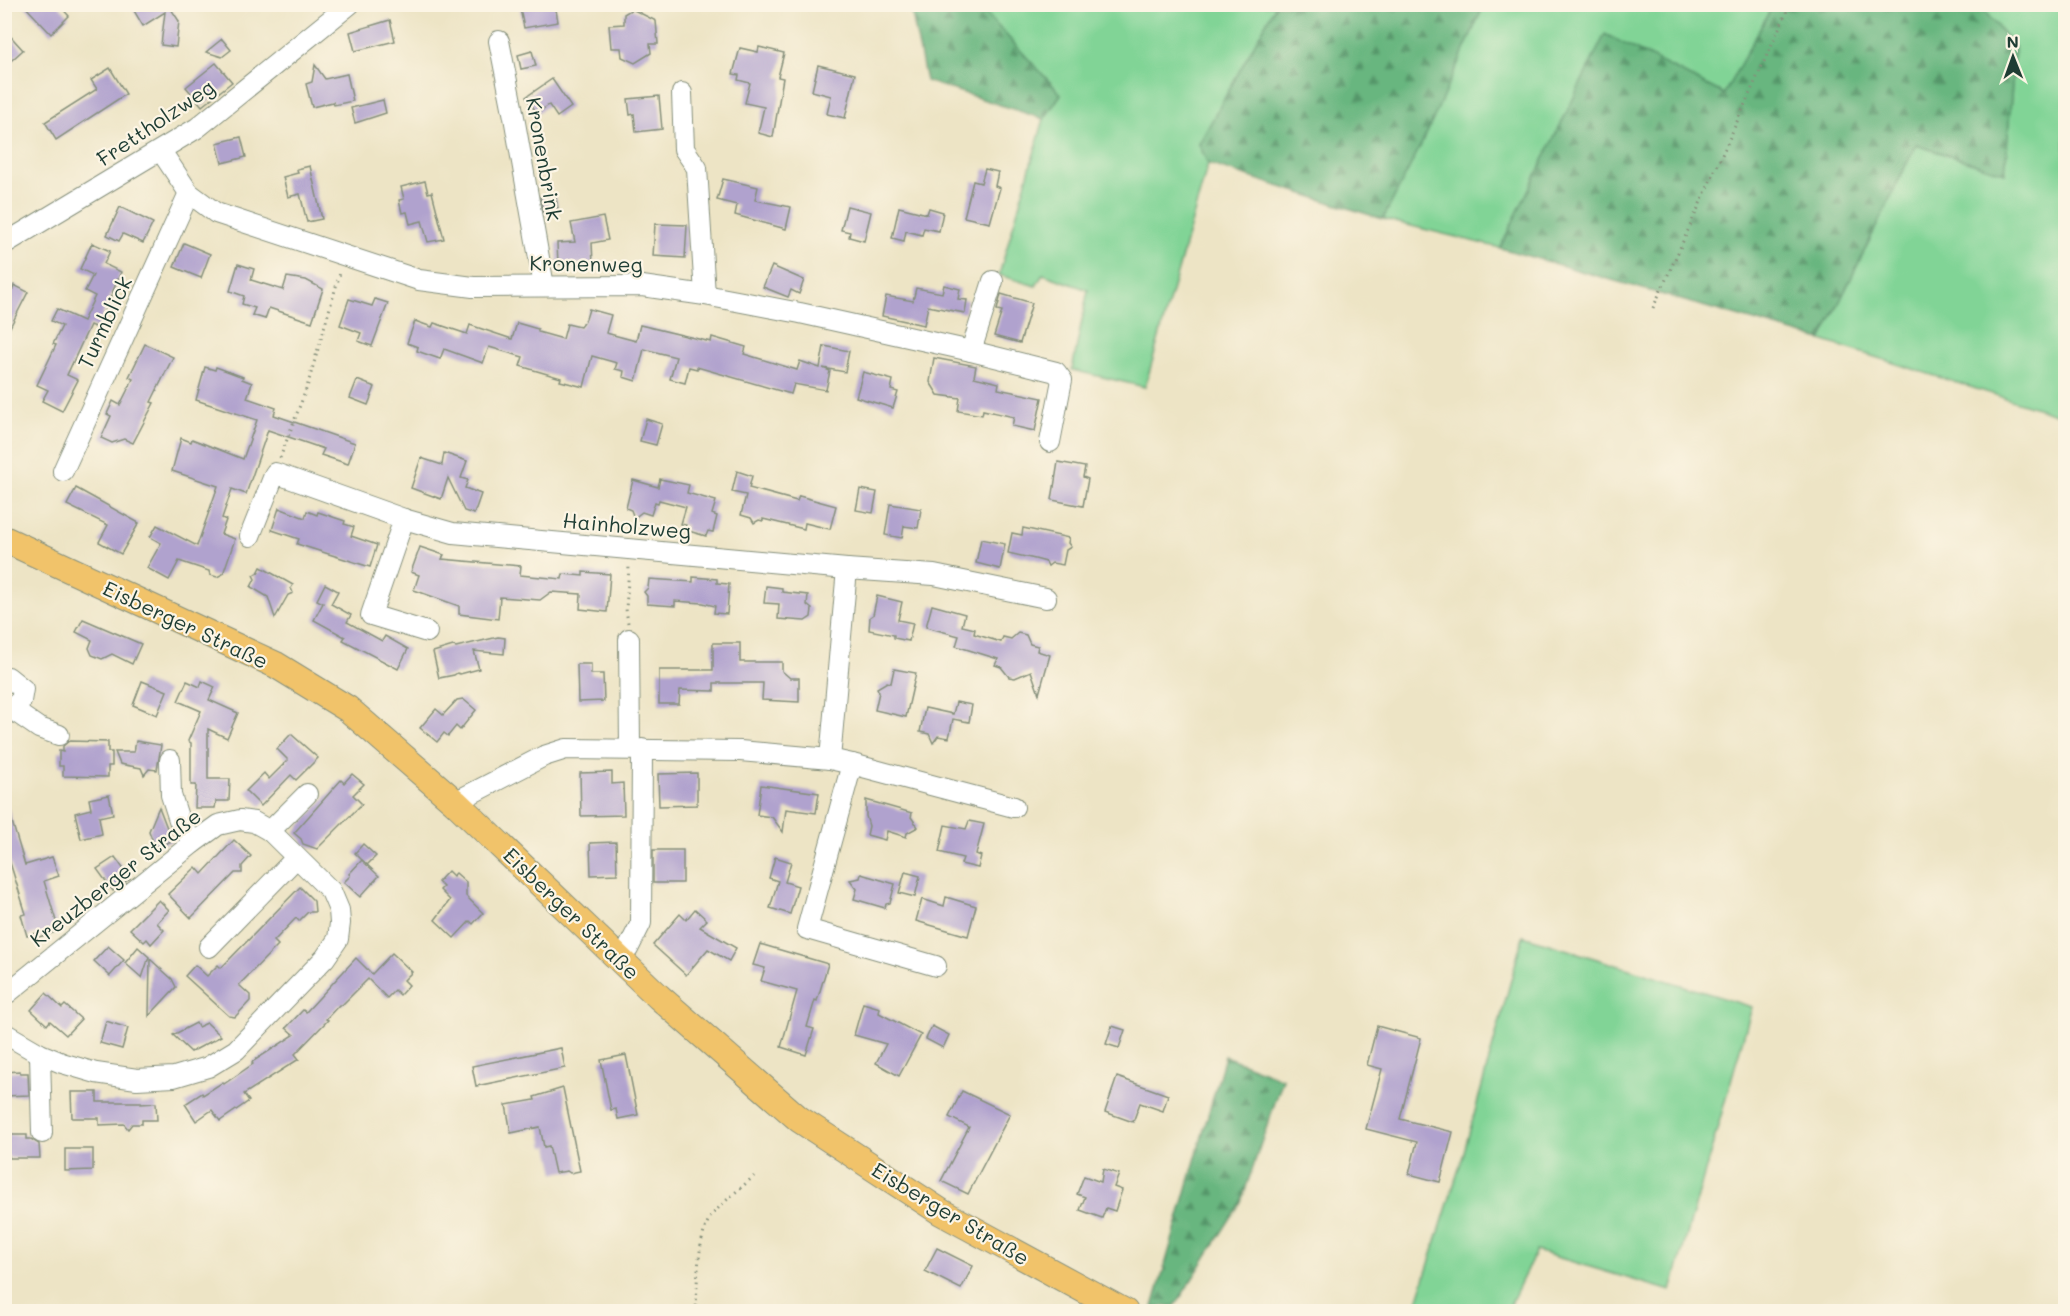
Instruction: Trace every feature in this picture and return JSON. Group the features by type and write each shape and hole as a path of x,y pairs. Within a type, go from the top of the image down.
{"main road":[{"name":"Eisberger Straße","path":"4,538 276,666 348,709 455,802 659,997 800,1119 941,1212 1125,1311"}],"street":[{"name":"Frettholzweg","path":"7,239 197,128 350,4"},
{"name":"Kronenbrink","path":"499,41 544,286"},
{"path":"682,93 684,149 697,168 705,295"},
{"name":"Kronenweg","path":"161,151 189,194 216,213 419,280 473,286 642,286 705,295 971,351 1056,372 1062,380 1050,442"},
{"name":"Turmblick","path":"63,471 189,194"},
{"path":"971,351 993,280"},
{"path":"250,536 274,473"},
{"name":"Hainholzweg","path":"274,473 404,519 453,533 934,575 1046,598"},
{"path":"404,519 371,615 427,633"},
{"path":"830,759 847,569"},
{"path":"619,957 628,949 641,923 636,749 629,639"},
{"path":"4,678 8,677 23,689 21,701 8,706"},
{"path":"8,706 39,728 60,735"},
{"path":"455,802 544,756 566,749 636,749 740,751 830,759 1014,807"},
{"path":"170,760 171,795 179,820 193,843"},
{"path":"852,764 807,929 936,966"},
{"path":"270,831 307,794"},
{"name":"Kreuzberger Straße","path":"4,996 218,825 240,820 254,822 270,831 331,891 339,909 338,939 325,958 236,1050 208,1067 174,1077 137,1079 96,1072 40,1054 4,1033"},
{"path":"209,947 297,858"},
{"path":"40,1054 42,1133"}],"path":[{"path":"1653,308 1790,4"},
{"path":"274,473 307,387 345,256"},
{"path":"629,639 626,609 631,550"},
{"path":"696,1311 705,1225 712,1215 754,1176"}],"green space":[{"path":"910,5 978,5 1061,94 1044,119 926,81"},
{"path":"978,5 1276,5 1199,144 1208,164 1145,387 1072,370 1088,290 1043,274 1036,286 999,275 1044,119 1061,94"},
{"path":"1276,5 1484,5 1426,135 1383,219 1208,164 1199,144"},
{"path":"1484,5 1773,5 1724,94 1605,35 1500,248 1383,219 1426,135"},
{"path":"1773,5 1979,5 2015,47 2005,173 1916,145 1821,340 1500,248 1605,34 1724,94"},
{"path":"1979,5 2065,5 2065,417 1821,340 1916,145 2005,173 2015,47"},
{"path":"1523,936 1752,1007 1671,1291 1536,1251 1507,1311 1414,1311 1462,1159"},
{"path":"1225,1056 1283,1079 1241,1202 1175,1306 1153,1307"}],"building":[{"path":"23,4 58,4 69,16 51,34"},
{"path":"130,4 178,4 171,9 179,21 176,47 161,45 165,12 143,26"},
{"path":"519,4 555,4 558,22 524,28"},
{"path":"632,9 656,21 658,44 650,44 651,53 635,63 622,57 621,48 611,48 609,25 624,24 624,14"},
{"path":"390,20 395,41 355,51 350,32"},
{"path":"4,29 23,50 4,67"},
{"path":"222,39 231,50 222,57 206,52"},
{"path":"759,47 784,53 778,77 783,78 773,137 758,133 764,107 745,103 750,83 738,80 739,75 733,74 740,48 758,52"},
{"path":"532,51 536,66 521,69 518,55"},
{"path":"216,63 232,82 202,106 186,87"},
{"path":"315,65 325,79 347,74 353,101 334,105 333,102 312,107 306,84 312,82"},
{"path":"818,65 855,74 845,118 827,114 831,96 812,91"},
{"path":"110,68 126,94 56,140 45,122 97,89 91,80"},
{"path":"552,79 571,107 557,117 549,105 537,113 526,97"},
{"path":"659,96 662,129 636,132 634,114 630,115 628,99"},
{"path":"383,100 386,113 355,123 351,108"},
{"path":"241,137 246,157 222,163 217,143"},
{"path":"310,166 322,219 307,222 300,194 288,197 283,177 298,173 297,169"},
{"path":"985,169 998,172 995,186 1000,188 990,223 964,217 973,181 981,183"},
{"path":"723,179 758,187 755,200 791,207 786,229 735,215 737,205 717,200"},
{"path":"425,181 428,193 432,192 444,239 428,242 422,221 410,224 407,212 402,213 399,200 404,199 401,187"},
{"path":"555,194 558,209 543,212 540,197"},
{"path":"847,206 871,212 864,241 849,237 850,232 841,230"},
{"path":"120,207 153,223 143,243 123,234 119,241 107,235"},
{"path":"899,207 927,214 929,208 943,212 939,231 924,228 922,235 906,231 904,241 892,238"},
{"path":"603,217 608,240 592,243 593,263 558,264 557,243 575,242 571,223"},
{"path":"655,224 687,225 685,258 653,256"},
{"path":"92,243 110,251 104,264 121,272 97,328 90,325 67,375 78,380 62,411 42,401 48,390 37,385 56,345 53,344 62,326 51,321 57,309 83,321 95,296 85,291 93,275 80,269"},
{"path":"184,243 210,254 201,278 174,267"},
{"path":"238,264 254,269 251,280 283,290 287,277 306,280 323,289 312,322 269,308 265,319 252,315 255,308 242,304 244,296 230,291"},
{"path":"772,266 804,280 799,294 791,290 788,297 763,287"},
{"path":"4,285 13,289 14,285 28,292 4,339"},
{"path":"944,285 960,289 958,299 967,300 965,313 928,306 924,325 882,316 886,296 913,301 916,288 942,293"},
{"path":"1001,294 1032,303 1020,343 994,336 1002,311 997,310"},
{"path":"349,299 372,306 375,299 388,303 372,346 358,341 361,333 340,325"},
{"path":"589,309 611,315 606,333 636,341 640,325 711,342 712,337 746,347 744,354 797,370 800,361 820,368 824,346 849,351 845,372 823,368 830,371 826,390 794,384 791,394 697,367 697,369 689,367 685,383 670,379 676,357 644,349 636,381 623,377 624,371 615,369 617,363 592,356 584,387 520,366 523,357 489,347 483,363 444,349 440,359 417,351 418,347 407,343 415,321 432,327 434,323 467,334 470,325 512,339 517,323 563,339 567,324 580,327"},
{"path":"145,344 173,357 151,402 154,403 133,443 124,439 112,443 101,438 111,416 107,414 113,401 120,405 133,379 129,377"},
{"path":"934,358 976,366 974,377 999,383 998,389 1042,398 1035,431 1012,426 1014,417 983,410 982,415 958,411 960,398 938,395 930,382"},
{"path":"205,367 215,370 216,367 243,377 242,379 252,383 247,398 276,408 274,415 355,443 348,464 321,455 324,449 268,430 246,494 232,489 222,518 226,520 221,534 235,539 223,574 217,577 210,575 209,571 179,561 169,580 147,568 161,543 150,537 157,525 197,546 218,486 172,471 181,438 191,442 192,439 243,459 257,420 196,400"},
{"path":"863,372 893,380 891,390 898,392 893,408 856,397"},
{"path":"357,380 375,387 368,405 350,398"},
{"path":"646,419 662,424 656,445 640,441"},
{"path":"444,453 467,461 461,478 468,480 465,488 481,494 474,514 464,511 448,478 441,499 411,488 421,458 442,465"},
{"path":"1058,462 1085,467 1083,477 1088,479 1083,506 1052,500"},
{"path":"737,471 752,476 749,488 797,501 799,496 836,506 830,529 805,523 804,529 763,519 763,521 759,520 754,523 751,518 741,515 746,495 732,492"},
{"path":"660,479 689,485 687,493 716,501 712,514 717,516 713,532 708,531 706,536 685,530 686,525 681,524 686,507 659,500 658,503 655,502 651,515 642,512 634,518 631,510 626,508 633,480 658,487"},
{"path":"76,488 139,523 121,554 99,542 108,525 67,505"},
{"path":"860,489 877,492 873,513 856,510"},
{"path":"890,504 921,509 918,528 904,526 902,538 885,535"},
{"path":"279,508 305,518 307,511 317,515 318,512 345,521 344,524 354,527 351,536 377,545 370,567 297,544 299,539 272,530"},
{"path":"1023,528 1069,538 1068,543 1071,547 1066,550 1063,565 1052,563 1048,566 1046,562 1008,553 1012,533 1022,535"},
{"path":"981,539 1005,544 1000,569 976,563"},
{"path":"420,547 444,555 442,559 521,566 520,575 562,579 563,574 583,576 583,572 610,574 607,612 580,609 581,594 551,592 540,600 500,597 498,619 459,614 459,606 414,590 419,575 411,572"},
{"path":"261,567 293,585 291,588 293,593 288,595 275,618 268,597 251,587 255,579 253,575 258,573"},
{"path":"693,577 717,579 717,583 729,584 727,614 714,613 715,606 703,603 675,601 675,606 647,604 647,596 644,592 648,588 649,579 693,582"},
{"path":"325,584 338,591 331,604 351,615 347,622 382,641 385,636 408,649 398,669 343,640 345,637 314,620 323,603 317,600"},
{"path":"766,586 782,588 782,592 808,595 807,605 812,609 811,617 805,621 778,619 779,604 764,603"},
{"path":"877,596 902,602 898,620 913,623 909,641 894,638 894,635 869,630 870,617 873,615"},
{"path":"932,605 965,614 962,626 975,629 974,634 1001,642 1003,637 1011,639 1018,633 1026,635 1030,644 1038,646 1037,651 1050,655 1039,694 1031,671 1015,678 1009,677 1001,667 995,665 998,659 956,646 959,636 926,627"},
{"path":"83,619 141,644 132,664 112,654 102,659 92,655 89,648 92,640 76,632"},
{"path":"498,637 505,638 504,654 474,651 479,669 439,678 433,652"},
{"path":"713,643 740,643 740,662 782,662 782,671 790,678 799,678 799,702 762,700 763,683 714,683 714,691 680,690 679,704 659,704 659,670 713,670"},
{"path":"577,664 591,664 591,674 603,674 604,701 578,702"},
{"path":"894,669 916,673 906,717 875,710 879,692 877,688 887,682 891,683"},
{"path":"142,681 167,691 157,715 133,705"},
{"path":"187,681 200,687 202,681 215,687 209,700 238,713 227,738 208,729 208,779 230,779 229,801 216,801 215,808 195,808 196,785 191,785 191,743 188,741 201,711 178,701"},
{"path":"463,699 476,710 460,730 456,726 448,736 444,733 437,742 420,728 436,709 443,715 457,700"},
{"path":"956,702 972,705 969,722 953,719 949,738 938,736 933,743 929,734 920,732 925,708 953,714"},
{"path":"291,734 318,758 296,780 291,775 261,806 246,791 264,773 269,779 288,760 277,749"},
{"path":"69,741 108,742 108,752 112,752 112,766 108,766 108,777 63,776 63,766 59,766 59,751 63,752 63,746"},
{"path":"136,741 161,745 157,770 149,769 144,775 141,768 120,764 115,752 134,752"},
{"path":"612,772 612,784 623,783 624,815 581,816 580,773"},
{"path":"697,773 697,805 659,806 658,774"},
{"path":"352,774 364,784 353,795 362,804 317,849 303,844 294,833 341,780 344,783"},
{"path":"761,785 819,793 816,813 786,809 783,832 772,817 757,815"},
{"path":"109,795 113,814 99,817 102,834 81,839 75,813 91,809 89,799"},
{"path":"866,800 912,813 911,817 918,827 907,833 906,837 887,831 885,840 867,835 869,826 866,816"},
{"path":"159,807 172,841 155,847 149,831"},
{"path":"8,808 25,865 52,857 59,876 44,881 59,931 39,937 37,933 27,936 21,915 26,914 7,853 4,854 4,809"},
{"path":"969,821 984,824 976,854 981,856 978,868 961,864 963,858 939,852 945,825 966,829"},
{"path":"234,840 251,856 242,866 242,873 235,873 191,918 168,894 196,867 202,874"},
{"path":"616,842 617,874 591,875 590,843"},
{"path":"363,844 376,856 367,865 355,853"},
{"path":"653,850 683,850 683,883 653,883"},
{"path":"115,857 130,878 113,891 97,869"},
{"path":"775,857 791,862 785,882 798,886 790,914 770,908 778,881 769,878"},
{"path":"362,860 379,876 360,897 344,882"},
{"path":"448,871 453,876 456,873 466,882 466,896 483,913 473,924 470,921 454,938 435,920 450,900 440,890 443,887 438,882"},
{"path":"905,872 920,876 915,897 899,893"},
{"path":"861,874 895,884 890,903 886,904 885,908 854,899 857,889 850,880 860,878"},
{"path":"300,887 314,901 315,912 308,912 299,921 296,918 274,941 278,945 239,985 250,995 250,1001 235,1017 229,1016 185,976 195,965 207,976 218,965 221,968"},
{"path":"946,897 976,906 968,936 916,921 922,899 944,906"},
{"path":"159,900 169,910 157,923 164,930 151,944 147,939 144,942 130,929"},
{"path":"695,909 707,920 700,927 736,948 729,961 708,949 686,975 653,945 680,914 686,920"},
{"path":"760,944 828,964 807,1027 814,1029 806,1055 781,1047 797,991 761,981 765,968 753,965"},
{"path":"108,946 124,960 110,976 94,961"},
{"path":"138,947 149,957 142,978 125,963"},
{"path":"392,953 412,972 404,980 409,985 400,995 395,990 387,998 368,979 342,1005 339,1005 326,1019 328,1020 295,1054 299,1059 244,1094 249,1101 220,1121 212,1110 196,1121 185,1104 223,1082 224,1084 253,1064 252,1062 294,1035 286,1028 303,1010 306,1012 356,958 372,974"},
{"path":"150,959 172,979 176,987 149,1016"},
{"path":"46,993 62,1008 65,1005 81,1019 66,1035 50,1021 47,1025 31,1010"},
{"path":"863,1003 880,1008 879,1013 921,1035 899,1076 876,1063 886,1044 854,1035"},
{"path":"106,1021 128,1028 122,1049 100,1043"},
{"path":"196,1023 198,1027 207,1023 221,1036 191,1052 173,1035"},
{"path":"932,1026 949,1035 943,1048 926,1039"},
{"path":"1112,1026 1125,1030 1119,1048 1106,1044"},
{"path":"1377,1026 1421,1038 1400,1119 1453,1132 1440,1182 1409,1174 1417,1142 1366,1129 1382,1069 1367,1065"},
{"path":"561,1048 565,1068 476,1086 472,1066"},
{"path":"626,1055 638,1115 618,1119 616,1109 611,1110 601,1060"},
{"path":"20,1071 20,1073 28,1073 29,1095 4,1096 4,1072"},
{"path":"1117,1077 1168,1095 1163,1111 1140,1103 1133,1122 1105,1112"},
{"path":"563,1088 580,1171 555,1173 549,1146 544,1147 540,1127 511,1133 506,1105 535,1100 534,1097"},
{"path":"962,1091 1010,1114 968,1194 941,1181 969,1127 949,1117"},
{"path":"71,1092 97,1092 97,1102 156,1103 157,1120 142,1120 142,1124 132,1124 128,1129 124,1124 99,1125 99,1118 72,1118"},
{"path":"4,1135 27,1135 27,1139 39,1144 40,1158 4,1156"},
{"path":"65,1149 93,1149 93,1170 65,1171"},
{"path":"1103,1169 1119,1174 1114,1187 1122,1190 1115,1211 1106,1208 1102,1218 1080,1210 1085,1197 1077,1194 1084,1176 1101,1182"},
{"path":"937,1248 973,1266 961,1289 925,1271"}]}
